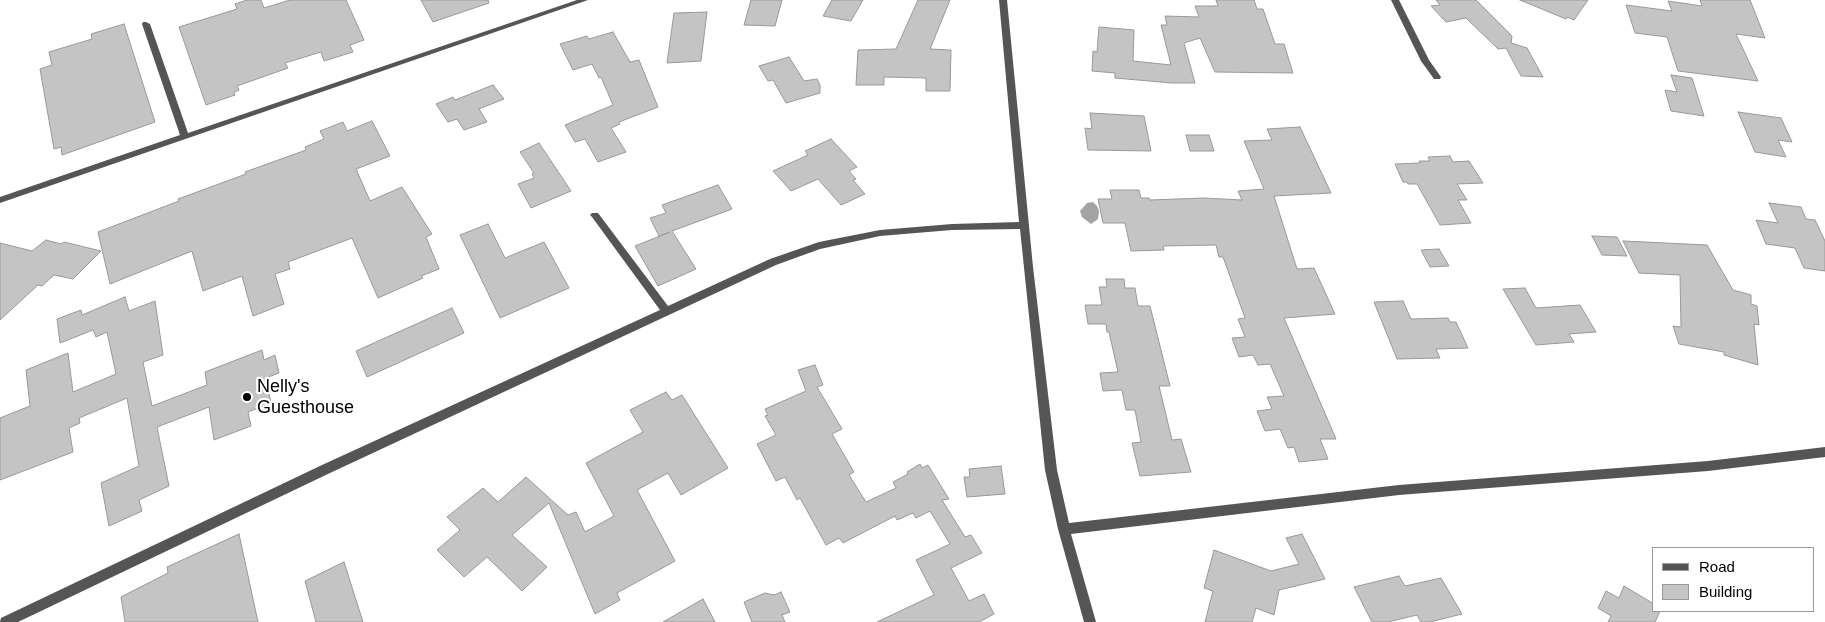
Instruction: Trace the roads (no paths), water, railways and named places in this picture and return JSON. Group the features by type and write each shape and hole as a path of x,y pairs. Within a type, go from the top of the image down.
{"street":[{"path":"0,200 584,0"},
{"path":"1004,0 1024,225 1046,434 1051,470 1064,529 1090,622"},
{"path":"1395,0 1425,61 1437,76"},
{"path":"146,24 185,137"},
{"path":"595,215 666,311"},
{"path":"5,622 773,262 827,244 880,233 952,227 1024,225"},
{"path":"1064,529 1399,490 1708,466 1825,452"}],"place":[{"name":"Nelly's Guesthouse","path":"247,397"}]}
